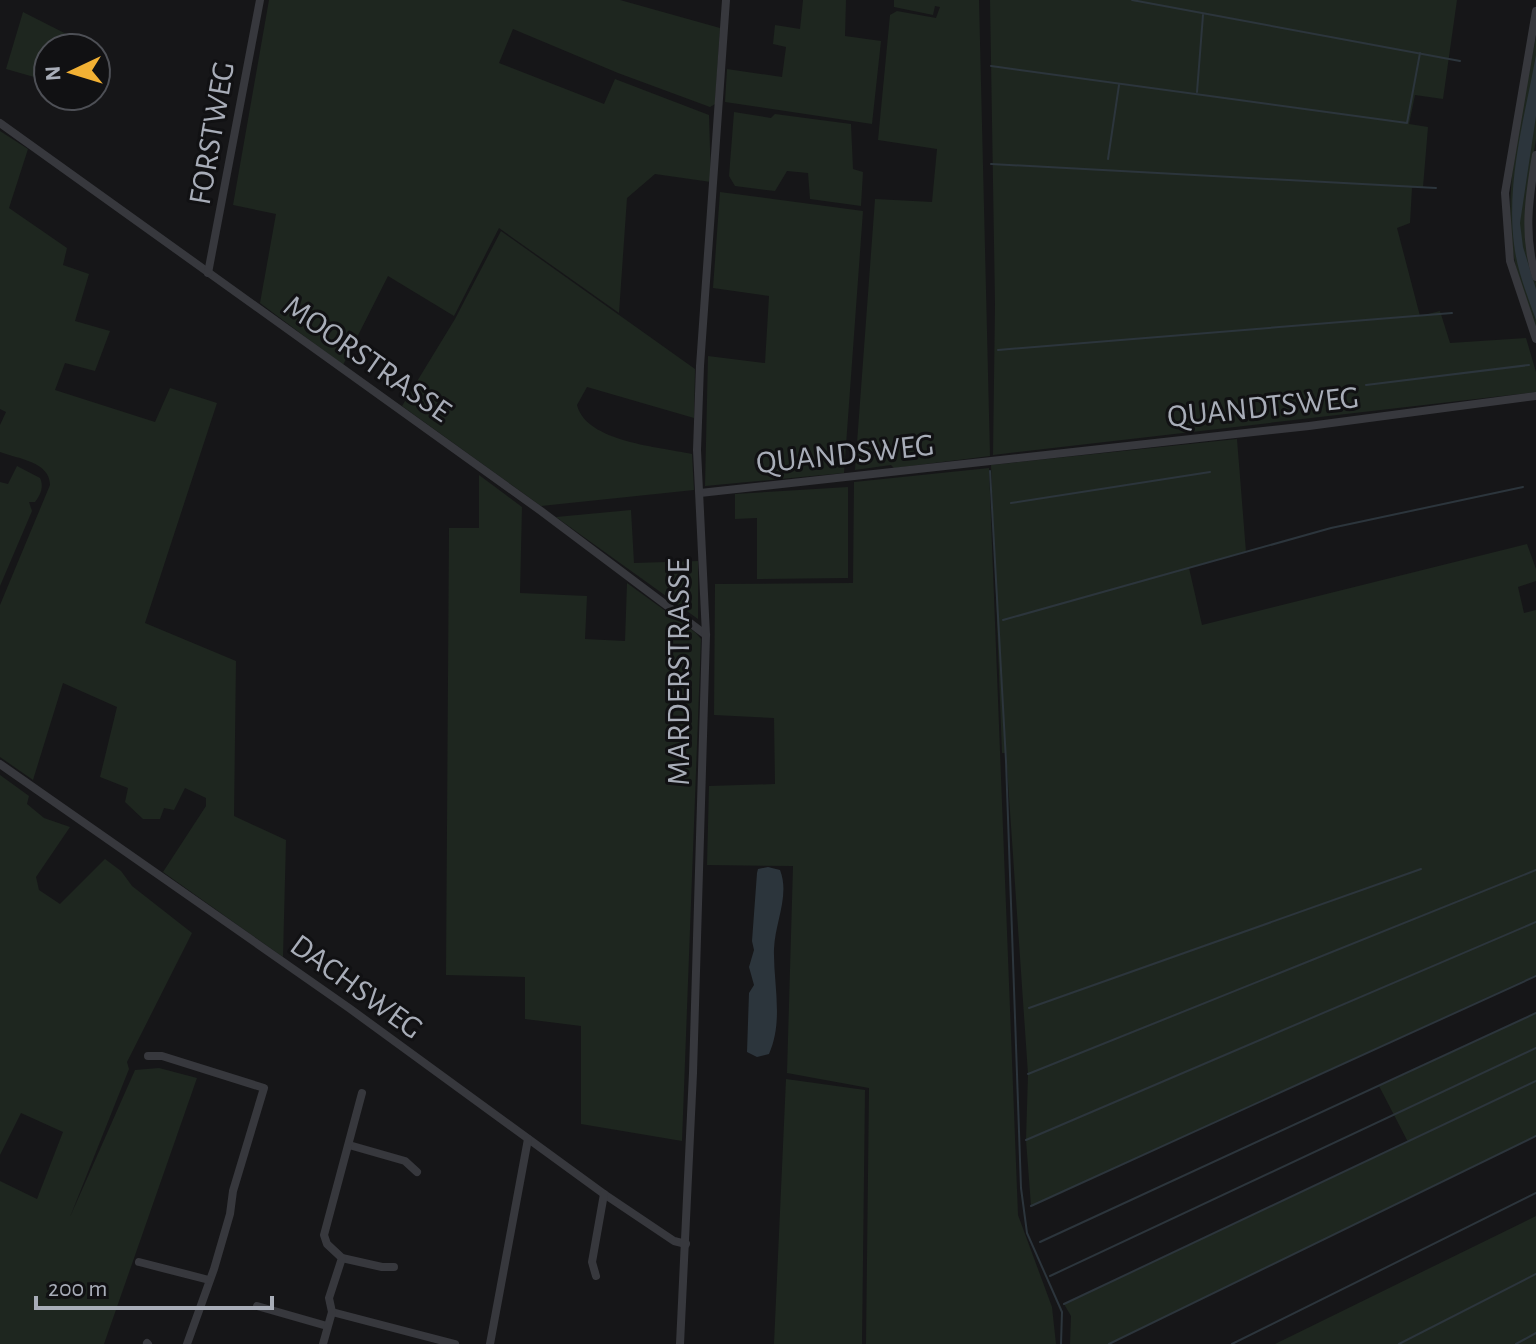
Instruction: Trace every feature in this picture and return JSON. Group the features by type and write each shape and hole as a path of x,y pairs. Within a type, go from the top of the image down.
{"street":[{"name":"FORSTWEG","path":"208,273 260,0"},
{"name":"MARDERSTRASSE","path":"680,1344 706,635 697,450 700,366 726,0"},
{"path":"1536,11 1505,193 1510,261 1536,339"},
{"name":"MOORSTRASSE","path":"0,123 541,511 706,635"},
{"path":"1536,155 1527,212 1528,240 1536,277"},
{"name":"QUANDTSWEG","path":"994,460 1309,426 1536,396"},
{"name":"QUANDSWEG","path":"700,493 994,460"},
{"name":"DACHSWEG","path":"0,764 349,1008 604,1194 674,1241 686,1244"},
{"path":"148,1056 162,1056 264,1088 233,1191 230,1214 187,1344"},
{"path":"362,1093 324,1235 327,1244 342,1258 374,1266 394,1267"},
{"path":"490,1344 528,1139"},
{"path":"349,1145 405,1161 417,1172"},
{"path":"596,1276 592,1262 604,1194"},
{"path":"323,1344 332,1312 329,1298 342,1258"},
{"path":"139,1262 209,1280"},
{"path":"257,1306 327,1326"},
{"path":"332,1312 455,1344"}],"shaded area":[{"path":"269,0 620,0 720,28 715,104 710,107 513,29 499,63 604,104 615,79 709,115 711,182 655,174 627,198 619,313 499,228 454,316 388,276 343,365 260,303 276,214 233,205"},
{"path":"803,0 846,0 845,36 881,41 872,124 725,102 727,69 782,77 786,47 773,44 775,25 800,29"},
{"path":"894,0 979,0 990,456 855,470 875,199 932,202 937,149 878,140 890,15 897,11 936,18 940,7 935,6 933,15 894,7"},
{"path":"990,0 1457,0 1443,99 1415,95 1409,124 1428,127 1423,187 1412,188 1410,223 1397,228 1420,316 1440,311 1450,343 1526,338 1536,372 1536,392 993,455 995,304"},
{"path":"23,12 62,32 32,32 32,76 6,69"},
{"path":"1536,36 1536,139 1527,197 1529,262 1536,283 1536,329 1513,252 1511,197 1516,143"},
{"path":"1536,55 1536,116 1520,223 1523,247 1536,289 1536,320 1517,263 1512,220 1518,149"},
{"path":"734,112 851,124 853,169 863,172 861,206 810,199 808,173 787,171 775,191 735,186 729,176"},
{"path":"0,131 28,149 9,208 67,248 63,265 89,274 75,321 110,331 95,371 65,363 55,390 155,422 170,388 217,403 145,623 236,661 234,816 286,840 283,957 163,872 206,806 206,798 185,788 174,810 164,808 160,819 143,819 125,802 128,788 100,777 117,707 63,683 33,780 0,757 0,605 50,485 49,477 39,466 0,452 0,425 6,412 0,409"},
{"path":"720,192 863,211 844,473 705,486 708,356 765,363 769,296 713,288"},
{"path":"501,231 695,369 694,418 587,387 577,405 583,417 609,435 692,454 694,490 541,506 402,406 455,319"},
{"path":"1237,439 1246,552 1189,568 1202,625 1527,544 1536,569 1536,581 1518,587 1524,613 1536,610 1536,975 1031,1206 1026,1140 1028,1074 1006,753 1002,753 991,465"},
{"path":"17,466 40,478 42,487 35,502 29,502 32,511 0,586 0,482 8,484"},
{"path":"989,468 1018,1215 1052,1307 1056,1344 866,1344 869,1088 787,1073 793,866 707,865 709,786 775,784 774,718 714,715 715,584 853,583 854,482"},
{"path":"479,475 522,507 520,593 587,596 585,639 625,641 627,583 701,639 682,1141 581,1124 581,1026 525,1019 525,977 446,975 449,528 479,528"},
{"path":"848,487 848,578 757,579 757,518 735,519 735,494"},
{"path":"631,510 634,563 698,561 698,619 556,517"},
{"path":"0,775 29,796 27,804 44,818 70,827 36,877 39,890 60,904 105,859 121,871 132,886 192,933 127,1062 129,1069 70,1217 135,1070 159,1068 197,1078 104,1344 0,1344 0,1181 37,1199 63,1132 21,1113 0,1155"},
{"path":"768,867 780,870 783,879 783,899 774,949 777,1015 769,1054 757,1057 747,1052 749,993 754,985 749,967 754,950 757,873 758,869"},
{"path":"1536,1013 1536,1136 1109,1344 1070,1344 1071,1316 1064,1304 1408,1142 1379,1086"},
{"path":"786,1079 865,1090 862,1344 774,1344"},
{"path":"1536,1216 1536,1344 1275,1344"}],"waterway":[{"path":"1132,0 1460,61"},
{"path":"1197,92 1203,15"},
{"path":"991,66 1407,123 1420,53"},
{"path":"1108,159 1119,85"},
{"path":"991,164 1436,188"},
{"path":"998,350 1452,313"},
{"path":"1366,385 1529,365"},
{"path":"990,471 1006,761 1021,1188 1027,1233 1062,1312 1061,1344"},
{"path":"1011,503 1210,472"},
{"path":"1003,620 1331,528 1523,487"},
{"path":"1029,1008 1421,869"},
{"path":"1028,1074 1536,870"},
{"path":"1026,1140 1536,922"},
{"path":"1031,1206 1536,976"},
{"path":"1040,1242 1536,1013"},
{"path":"1050,1276 1536,1048"},
{"path":"1064,1304 1536,1081"},
{"path":"1109,1344 1536,1136"},
{"path":"1232,1344 1536,1193"},
{"path":"1399,1344 1536,1274"},
{"path":"1516,1344 1536,1333"}]}
